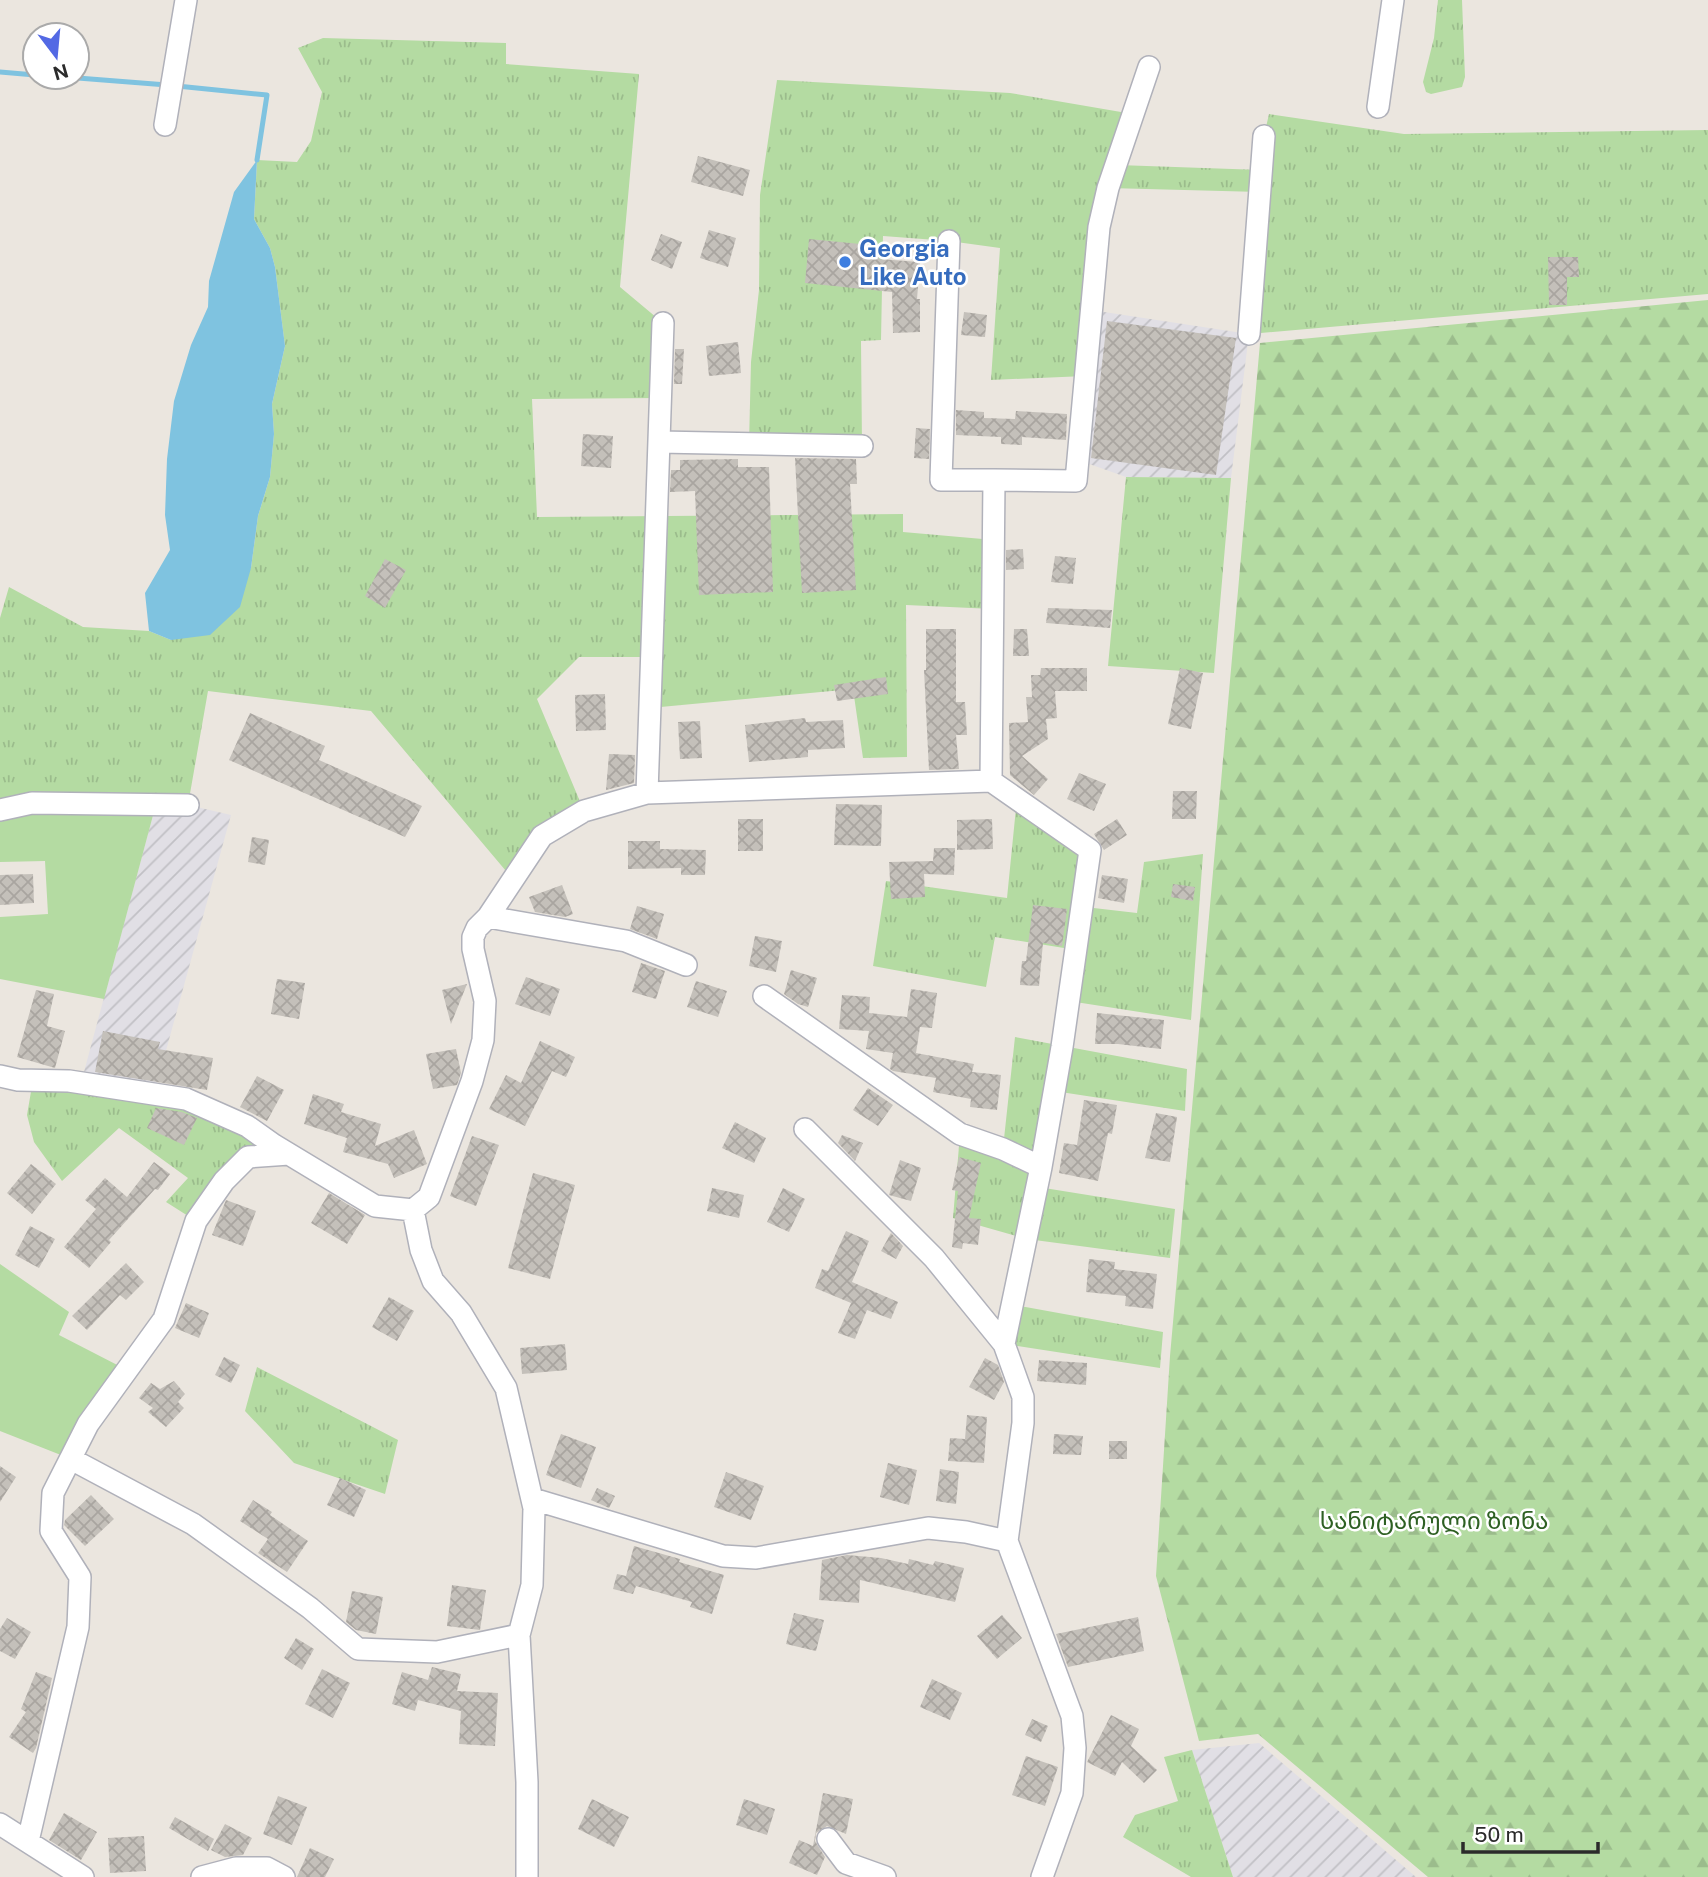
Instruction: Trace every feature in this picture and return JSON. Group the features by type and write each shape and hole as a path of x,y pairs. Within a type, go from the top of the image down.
{"street":[{"path":"165,125 186,0"},
{"path":"1378,107 1393,0"},
{"path":"949,241 941,480 1076,481 1099,227 1108,188 1149,67"},
{"path":"1249,334 1264,136"},
{"path":"647,793 663,323"},
{"path":"659,442 862,446"},
{"path":"991,781 994,481"},
{"path":"0,1076 18,1080 69,1081 186,1099 247,1126 375,1206 413,1210 429,1197 472,1081 483,1040 485,1001 473,949 473,937 542,836 584,811 647,793 991,781 1090,850 1062,1047 1041,1167 1004,1344"},
{"path":"0,810 32,803 188,805"},
{"path":"488,917 626,941 686,965"},
{"path":"764,996 960,1135 1003,1149 1041,1167"},
{"path":"805,1129 934,1258 1004,1344 1023,1397 1023,1423 1007,1541 1072,1716 1075,1748 1072,1793 1042,1877"},
{"path":"28,1841 78,1627 80,1577 51,1531 53,1493 89,1424 164,1319 196,1221 224,1181 248,1157 289,1154"},
{"path":"413,1210 421,1250 433,1281 461,1313 506,1388 533,1499 532,1585 519,1636 527,1782 527,1877"},
{"path":"71,1459 193,1524 310,1608 358,1649 437,1652 519,1636"},
{"path":"533,1499 723,1556 756,1558 928,1528 966,1532 1007,1541"},
{"path":"0,1824 83,1877"},
{"path":"828,1839 846,1863 885,1877"},
{"path":"202,1877 236,1868 267,1868 284,1877"}],"shaded area":[{"path":"1091,310 1249,334 1231,478 1126,477 1078,460"},
{"path":"156,804 188,805 231,815 154,1094 81,1083"},
{"path":"1259,1743 1416,1877 1233,1877 1192,1750"}],"green space":[{"path":"1438,0 1462,0 1465,77 1462,87 1431,94 1426,92 1423,82 1434,38"},
{"path":"323,38 506,43 506,64 639,74 620,287 663,323 660,398 532,399 537,517 903,514 903,532 994,540 993,609 906,605 907,757 863,758 853,689 650,708 651,657 579,657 537,699 584,811 542,836 512,878 371,711 208,691 188,805 0,810 0,618 9,587 83,627 149,631 171,640 251,568 258,516 270,477 274,434 272,404 285,346 275,267 270,248 254,219 257,160 297,162 311,141 322,92 298,48"},
{"path":"777,80 1010,93 1121,112 1133,116 1118,165 1261,170 1269,114 1404,134 1708,130 1708,294 1249,334 1260,192 1108,188 1085,376 991,380 1000,248 883,236 881,340 861,341 862,446 749,444 751,362 759,290 760,195"},
{"name":"სანიტარული ზონა","path":"1708,300 1708,1877 1428,1877 1258,1734 1199,1741 1156,1576 1170,1356 1260,343"},
{"path":"1126,477 1231,478 1214,673 1108,666"},
{"path":"1017,798 1082,850 1064,948 995,937 986,987 873,966 886,881 1007,898"},
{"path":"156,804 104,999 0,979 0,917 48,914 45,861 0,862 0,810"},
{"path":"1203,854 1191,1020 1069,1001 1085,907 1137,913 1144,862"},
{"path":"1015,1037 1187,1069 1185,1111 1054,1091 1038,1187 1175,1209 1170,1258 1027,1239 953,1218 960,1134 1003,1148"},
{"path":"33,1080 186,1099 274,1145 248,1157 196,1221 166,1202 188,1178 119,1128 62,1181 34,1142 27,1115"},
{"path":"0,1264 69,1312 59,1335 127,1370 71,1459 0,1431"},
{"path":"1014,1305 1163,1332 1160,1368 1004,1344"},
{"path":"257,1367 398,1440 385,1494 294,1463 245,1411"},
{"path":"1192,1750 1233,1877 1191,1877 1123,1837 1135,1815 1178,1801 1164,1757"}],"water":[{"path":"257,160 254,219 270,248 275,267 285,346 272,404 274,434 270,477 258,516 251,568 240,607 210,635 171,640 149,631 145,593 170,550 165,515 167,459 174,401 191,345 208,307 209,281 234,192"}],"building":[{"path":"698,156 750,170 743,196 691,182"},
{"path":"709,230 736,238 728,267 700,258"},
{"path":"661,234 682,242 672,269 651,260"},
{"path":"809,239 881,246 879,259 920,262 917,299 920,299 920,332 893,333 892,292 805,283"},
{"path":"1548,257 1578,257 1579,277 1567,277 1567,305 1549,305"},
{"path":"964,312 987,315 985,337 961,335"},
{"path":"1107,321 1236,338 1216,475 1091,458"},
{"path":"738,342 741,373 709,376 706,346"},
{"path":"675,349 684,349 682,384 674,384"},
{"path":"956,410 984,412 984,418 1015,419 1016,411 1067,414 1066,440 1022,437 1022,445 1001,444 1001,437 956,435"},
{"path":"916,428 930,429 929,459 914,458"},
{"path":"583,434 613,436 611,468 581,466"},
{"path":"795,458 856,459 857,484 850,484 856,590 802,593"},
{"path":"738,459 738,467 769,467 773,592 699,595 695,491 670,492 671,470 680,470 680,460"},
{"path":"1023,549 1024,569 1006,570 1006,550"},
{"path":"1055,556 1076,558 1073,584 1051,582"},
{"path":"385,559 406,570 385,608 365,596"},
{"path":"1048,608 1112,610 1110,628 1046,623"},
{"path":"926,629 956,629 956,702 965,702 967,735 956,735 959,769 929,770 924,670"},
{"path":"1014,629 1027,629 1029,656 1013,656"},
{"path":"1041,668 1087,668 1087,691 1055,691 1057,718 1046,719 1048,739 1022,756 1048,779 1034,795 1010,775 1009,723 1028,722 1026,697 1032,697 1031,675 1040,675"},
{"path":"1180,668 1203,673 1191,729 1168,724"},
{"path":"886,677 888,694 837,701 834,685"},
{"path":"605,694 606,730 576,731 575,695"},
{"path":"250,713 325,746 319,760 422,806 405,837 229,760"},
{"path":"805,718 806,722 843,720 845,748 808,750 808,757 749,762 745,725"},
{"path":"700,721 702,758 680,759 678,722"},
{"path":"609,754 635,755 634,783 606,790"},
{"path":"1079,773 1106,784 1094,811 1067,799"},
{"path":"1173,791 1197,791 1196,819 1172,819"},
{"path":"836,804 882,805 881,846 834,845"},
{"path":"738,819 763,819 763,851 738,851"},
{"path":"992,819 993,849 957,850 957,820"},
{"path":"1117,819 1127,835 1104,850 1094,834"},
{"path":"252,837 269,840 265,865 248,862"},
{"path":"628,841 660,841 660,849 706,850 705,875 681,875 681,868 628,869"},
{"path":"934,848 955,848 954,875 924,874 925,897 891,899 889,862 933,861"},
{"path":"33,874 34,903 0,905 0,875"},
{"path":"1102,875 1128,879 1124,903 1098,898"},
{"path":"1173,884 1195,887 1193,901 1171,897"},
{"path":"562,885 573,914 565,917 535,912 529,897"},
{"path":"1033,905 1067,909 1062,946 1043,943 1039,986 1020,985"},
{"path":"637,906 664,914 657,939 630,929"},
{"path":"755,936 782,941 776,972 749,966"},
{"path":"641,963 665,971 656,999 632,992"},
{"path":"791,970 817,978 808,1007 798,1004 784,994"},
{"path":"526,977 560,989 550,1016 515,1004"},
{"path":"277,979 305,983 299,1019 271,1014"},
{"path":"696,981 727,991 718,1017 687,1007"},
{"path":"467,984 451,1024 442,990"},
{"path":"911,989 937,993 932,1028 920,1027 916,1053 974,1064 972,1072 1001,1075 997,1110 970,1107 971,1099 933,1092 936,1078 893,1071 890,1069 893,1053 866,1049 869,1031 839,1029 842,995 870,997 869,1013 907,1017"},
{"path":"36,990 54,994 47,1026 65,1031 55,1068 17,1057"},
{"path":"1097,1013 1164,1020 1161,1049 1095,1044"},
{"path":"103,1031 160,1042 158,1049 213,1058 207,1090 95,1072"},
{"path":"540,1041 575,1057 566,1077 552,1071 525,1126 489,1109 506,1075 521,1083"},
{"path":"456,1049 461,1073 457,1085 433,1089 426,1054"},
{"path":"257,1076 284,1090 267,1121 240,1107"},
{"path":"868,1088 893,1105 878,1126 853,1110"},
{"path":"313,1094 344,1104 341,1112 381,1124 375,1146 414,1130 427,1164 394,1178 388,1164 343,1152 347,1138 304,1124"},
{"path":"1084,1100 1117,1105 1112,1134 1108,1133 1098,1181 1059,1173 1064,1143 1077,1145"},
{"path":"156,1108 182,1112 197,1118 184,1145 147,1128"},
{"path":"1156,1113 1177,1117 1170,1162 1145,1158"},
{"path":"735,1122 766,1138 754,1163 722,1148"},
{"path":"842,1135 863,1143 855,1161 838,1143"},
{"path":"472,1136 499,1145 476,1206 450,1196"},
{"path":"959,1157 981,1163 969,1218 981,1219 978,1245 963,1243 962,1249 952,1247 958,1191 952,1190"},
{"path":"900,1160 921,1168 911,1201 889,1195"},
{"path":"154,1162 170,1174 109,1240 111,1242 89,1268 64,1247 96,1209 85,1200 105,1178 127,1197"},
{"path":"31,1164 56,1184 32,1214 7,1193"},
{"path":"533,1173 575,1185 550,1279 508,1268"},
{"path":"712,1188 744,1195 739,1218 707,1211"},
{"path":"783,1188 805,1199 789,1232 767,1222"},
{"path":"329,1193 365,1215 347,1244 311,1223"},
{"path":"226,1200 256,1211 243,1246 212,1235"},
{"path":"30,1226 55,1239 39,1268 15,1255"},
{"path":"846,1231 869,1241 852,1282 898,1302 891,1319 867,1310 855,1339 838,1333 851,1303 815,1288 822,1269 828,1271"},
{"path":"891,1233 903,1246 896,1259 881,1251"},
{"path":"1089,1259 1115,1262 1114,1269 1157,1274 1153,1309 1125,1306 1126,1296 1086,1292"},
{"path":"126,1263 144,1282 126,1300 120,1295 87,1330 72,1316"},
{"path":"389,1297 414,1311 397,1341 372,1327"},
{"path":"186,1303 209,1313 199,1338 175,1328"},
{"path":"565,1344 567,1370 522,1374 520,1348"},
{"path":"224,1357 240,1365 231,1383 215,1375"},
{"path":"985,1358 998,1365 1004,1382 994,1400 969,1387"},
{"path":"1039,1360 1087,1363 1086,1385 1037,1381"},
{"path":"174,1381 185,1394 178,1402 184,1408 166,1427 148,1412 153,1408 139,1398 151,1383 160,1389"},
{"path":"967,1415 987,1417 984,1463 948,1461 950,1438 965,1439"},
{"path":"561,1434 596,1447 581,1488 546,1475"},
{"path":"1054,1434 1083,1436 1081,1455 1053,1454"},
{"path":"1109,1441 1127,1441 1127,1459 1109,1459"},
{"path":"888,1463 917,1470 909,1505 880,1497"},
{"path":"0,1466 16,1477 0,1502"},
{"path":"940,1469 959,1472 956,1504 936,1501"},
{"path":"726,1472 764,1486 751,1520 714,1507"},
{"path":"340,1478 366,1490 354,1517 327,1505"},
{"path":"597,1488 615,1496 609,1508 591,1500"},
{"path":"91,1495 114,1519 85,1546 64,1525 65,1520"},
{"path":"253,1500 308,1541 287,1572 258,1553 268,1539 240,1521"},
{"path":"634,1546 724,1575 712,1614 690,1607 692,1602 636,1586 633,1594 613,1589 617,1574 626,1576"},
{"path":"847,1555 908,1564 909,1559 933,1565 935,1561 964,1568 955,1602 860,1580 859,1603 819,1600 822,1560"},
{"path":"452,1585 486,1590 480,1630 447,1626"},
{"path":"352,1591 383,1597 376,1634 356,1630 346,1622"},
{"path":"794,1613 824,1620 816,1651 786,1644"},
{"path":"1002,1615 1022,1638 997,1659 977,1636"},
{"path":"1138,1617 1144,1651 1068,1667 1056,1634"},
{"path":"7,1618 31,1632 15,1659 0,1651 0,1629"},
{"path":"296,1638 314,1649 302,1670 284,1658"},
{"path":"432,1667 461,1674 457,1691 498,1693 495,1746 459,1744 461,1711 418,1700 415,1711 392,1704 402,1672 428,1680"},
{"path":"322,1669 350,1683 333,1718 305,1704"},
{"path":"36,1672 52,1678 33,1753 9,1737 26,1712 21,1709"},
{"path":"932,1679 962,1693 950,1720 920,1707"},
{"path":"1111,1715 1139,1729 1131,1746 1157,1770 1144,1783 1122,1762 1115,1776 1087,1762"},
{"path":"1032,1719 1048,1726 1041,1742 1025,1735"},
{"path":"1026,1756 1058,1767 1045,1806 1012,1795"},
{"path":"823,1793 853,1799 846,1834 827,1826 816,1833 815,1841 825,1857 817,1875 789,1863 799,1840 813,1846"},
{"path":"278,1796 307,1807 292,1845 263,1834"},
{"path":"592,1799 629,1817 614,1847 578,1829"},
{"path":"744,1799 775,1809 767,1835 736,1825"},
{"path":"64,1813 97,1832 81,1860 49,1840"},
{"path":"175,1817 214,1839 208,1851 169,1828"},
{"path":"225,1824 252,1838 243,1855 225,1857 211,1850"},
{"path":"144,1836 146,1871 110,1873 108,1838"},
{"path":"310,1848 334,1859 325,1877 297,1877"}],"waterway":[{"path":"0,72 21,74"},
{"path":"91,79 167,85"},
{"path":"177,86 267,95 257,160"}],"place":[{"name":"Georgia Like Auto","path":"845,262"}]}
